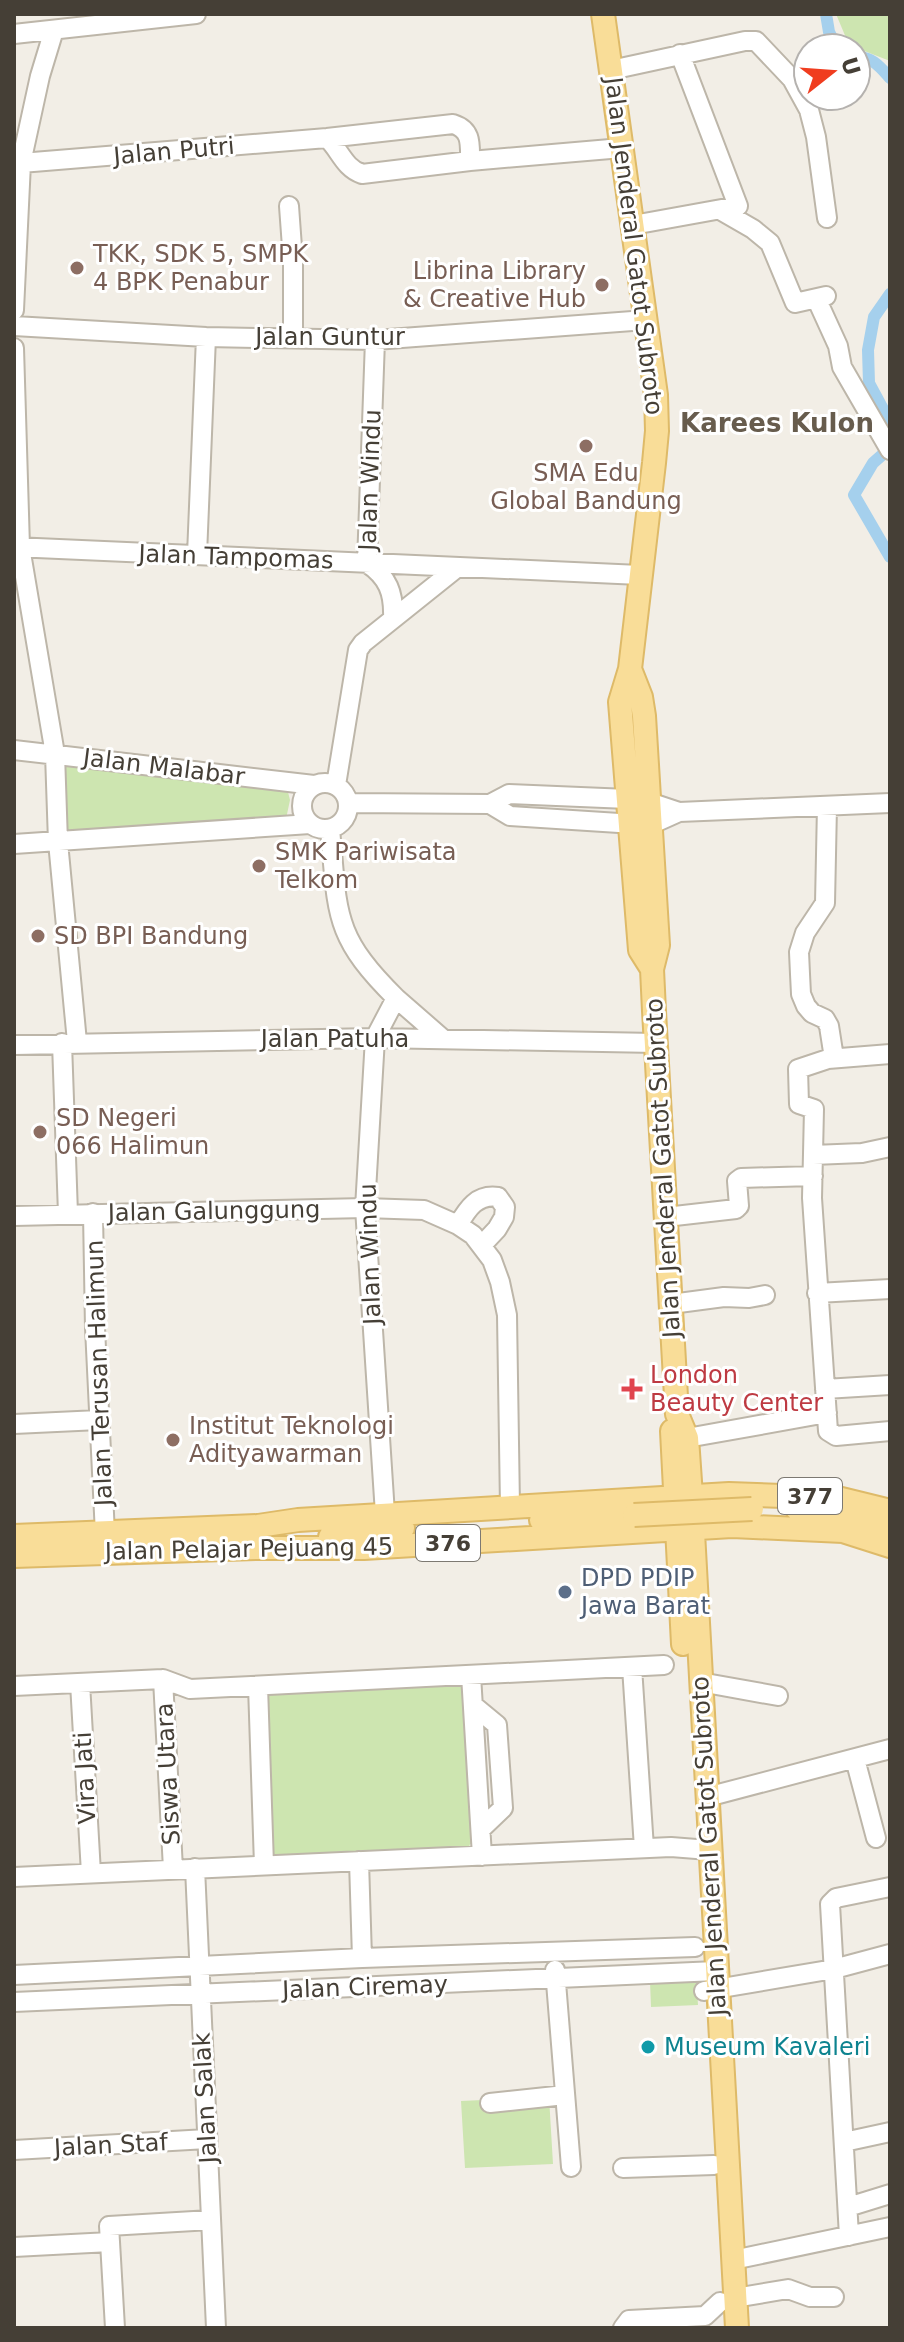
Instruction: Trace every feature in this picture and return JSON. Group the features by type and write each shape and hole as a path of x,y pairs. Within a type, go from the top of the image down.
{"main road":[{"name":"Jalan Jenderal Gatot Subroto","path":"603,14 656,395 657,431 630,669 620,702 638,800 640,950 652,969 677,1414 673,1426 682,1443 682,1497 710,1981 733,2260 721,2328"},
{"path":"729,1494 705,1474 682,1443 661,1482 636,1515 686,1569 713,1537 732,1526"},
{"name":"377","path":"682,1497 729,1494 837,1498 890,1511"},
{"name":"Jalan Pelajar Pejuang 45","path":"14,1536 257,1537 364,1548 636,1515 682,1497"},
{"name":"Jalan Pelajar Pejuang 45","path":"382,1522 510,1507 636,1515 684,1529"},
{"name":"376","path":"257,1537 382,1522 752,1509"},
{"name":"377","path":"752,1509 803,1509 850,1516 890,1527"},
{"name":"377","path":"684,1529 732,1526 843,1531 890,1546"},
{"name":"Jalan Pelajar Pejuang 45","path":"14,1556 257,1537"},
{"name":"Jalan Jenderal Gatot Subroto","path":"686,1569 700,1682 707,1797 703,1850"},
{"name":"Jalan Jenderal Gatot Subroto","path":"710,1981 714,2165 728,2300 737,2328"}],"street":[{"path":"14,34 187,15"},
{"path":"14,310 21,163 40,76 54,30"},
{"path":"611,70 756,41 792,79 809,110 816,137 827,218"},
{"path":"633,225 738,206 680,54"},
{"name":"Jalan Putri","path":"21,163 327,138 453,124 461,127 470,137 470,161"},
{"path":"327,138 339,150 349,168 362,174 622,148"},
{"path":"289,206 293,338"},
{"path":"720,210 770,243 795,303 822,298 842,367 888,446"},
{"name":"Jalan Guntur","path":"14,326 206,337 375,340 646,320"},
{"path":"197,555 206,337"},
{"name":"Jalan Windu","path":"375,340 367,563 386,580 394,599 393,618"},
{"path":"14,348 17,547 55,754 69,1042 68,1214"},
{"name":"Jalan Tampomas","path":"17,547 640,575"},
{"path":"336,785 358,650 458,567"},
{"name":"Jalan Malabar","path":"14,750 314,785"},
{"path":"14,844 310,824 320,829 330,829 342,822 348,810 344,792 336,785 325,782 314,785 305,794 302,807 310,824"},
{"path":"348,803 490,804 509,794 638,800 679,812"},
{"path":"490,804 510,816 640,825 679,812 890,803"},
{"path":"827,806 825,903 805,933 799,952 801,994 812,1013 825,1019 829,1026 834,1058"},
{"path":"330,829 337,908 352,948 396,998 443,1039"},
{"name":"Jalan Windu","path":"382,1522 365,1208 375,1038 396,998"},
{"name":"Jalan Patuha","path":"14,1045 375,1038 656,1043"},
{"path":"890,1054 834,1058 798,1069 799,1104 814,1109 817,1293 828,1431 833,1436 890,1431"},
{"path":"813,1155 862,1153 890,1147"},
{"path":"666,1217 736,1209 739,1206 737,1181 741,1178 813,1176"},
{"path":"458,1225 480,1198 489,1195 498,1197 505,1207 504,1217 482,1245"},
{"name":"Jalan Galunggung","path":"14,1216 365,1208 424,1210 458,1225 482,1245 492,1260 507,1315 510,1507"},
{"name":"Jalan Terusan Halimun","path":"93,1213 105,1534"},
{"path":"817,1293 890,1289"},
{"path":"671,1304 765,1295"},
{"path":"825,1389 890,1385"},
{"path":"682,1443 827,1413"},
{"path":"14,1424 99,1420"},
{"path":"14,1686 163,1679 190,1689 664,1665"},
{"path":"632,1667 644,1848"},
{"path":"471,1675 482,1856"},
{"name":"Siswa Utara","path":"163,1679 173,1869"},
{"path":"700,1682 778,1696"},
{"name":"Vira Jati","path":"80,1683 91,1873"},
{"path":"258,1686 264,1865"},
{"path":"707,1797 890,1749"},
{"path":"855,1759 876,1838"},
{"path":"14,1877 644,1848 703,1850"},
{"path":"359,1861 362,1958"},
{"name":"Jalan Salak","path":"195,1868 216,2328"},
{"path":"849,2236 832,1900 890,1887"},
{"name":"Jalan Ciremay","path":"14,1975 362,1958 695,1947"},
{"path":"553,1951 571,2167"},
{"name":"Jalan Ciremay","path":"14,2002 556,1979 710,1981 834,1969 890,1954"},
{"path":"490,2103 565,2095"},
{"path":"844,2142 890,2132"},
{"name":"Jalan Staf","path":"14,2150 207,2139"},
{"path":"623,2168 714,2165"},
{"path":"848,2207 890,2194"},
{"path":"115,2328 109,2226 211,2220"},
{"path":"733,2260 890,2227"},
{"path":"14,2247 110,2242"},
{"path":"623,2328 629,2320 705,2316 728,2300 788,2289 810,2297 834,2297"}],"green space":[{"path":"836,14 890,14 890,61 872,54 872,32 844,32"},
{"path":"63,759 287,788 290,800 286,819 63,836"},
{"path":"466,1680 474,1844 469,1847 267,1855 263,1694"},
{"path":"696,1972 698,2005 651,2007 650,1981"},
{"path":"549,2097 553,2164 465,2168 461,2101"}],"waterway":[{"path":"826,14 829,32"},
{"path":"872,61 890,78"},
{"path":"890,294 874,317 868,350 869,383 890,422"},
{"path":"890,448 873,463 854,495 890,557"}],"place":[{"name":"TKK, SDK 5, SMPK 4 BPK Penabur","path":"77,268"},
{"name":"Librina Library & Creative Hub","path":"602,285"},
{"name":"SMA Edu Global Bandung","path":"586,446"},
{"name":"SMK Pariwisata Telkom","path":"259,866"},
{"name":"SD BPI Bandung","path":"38,936"},
{"name":"SD Negeri 066 Halimun","path":"40,1132"},
{"name":"London Beauty Center","path":"632,1389"},
{"name":"Institut Teknologi Adityawarman","path":"173,1440"},
{"name":"DPD PDIP Jawa Barat","path":"565,1592"},
{"name":"Museum Kavaleri","path":"648,2047"}],"district":[{"name":"Karees Kulon","path":"777,423"}]}
